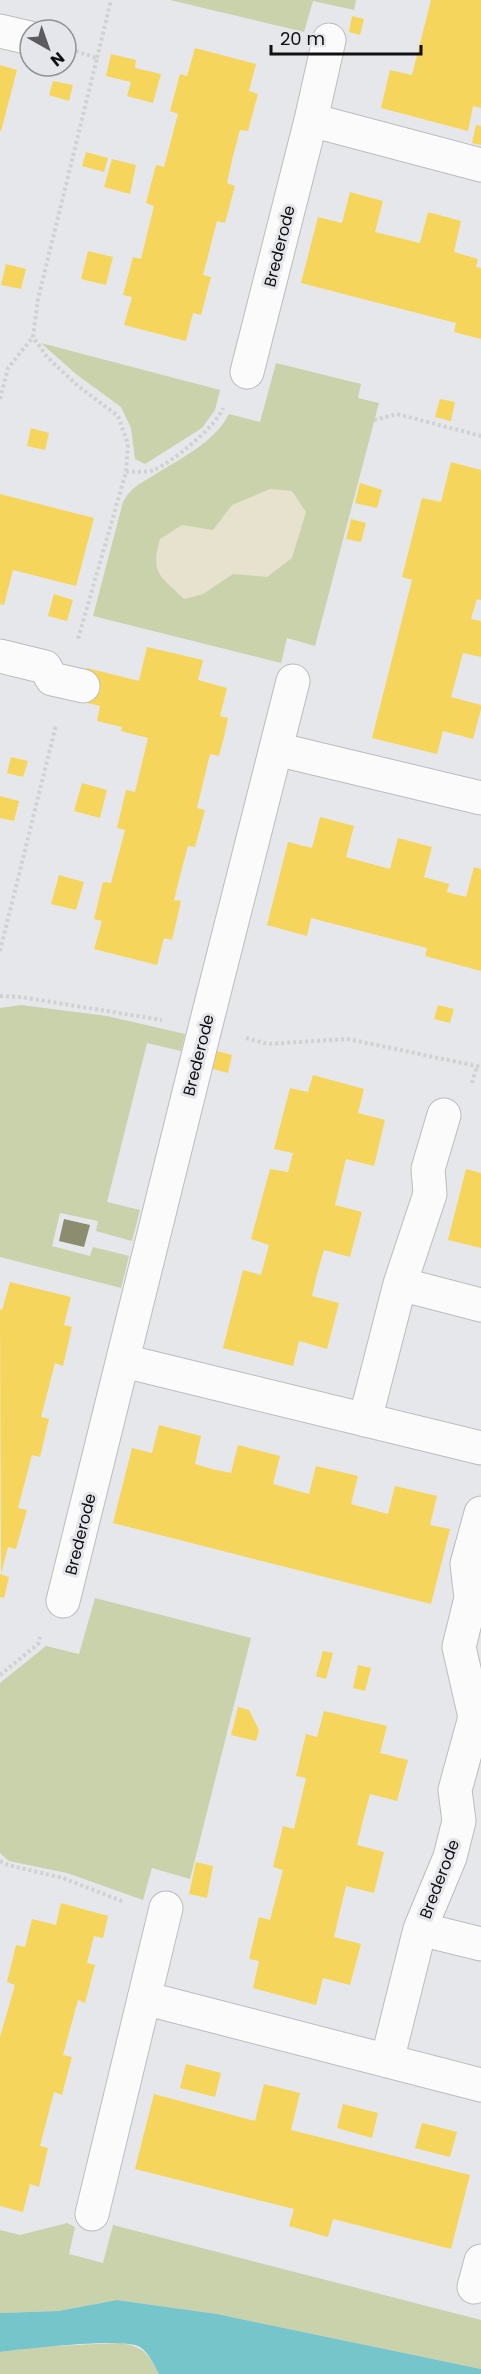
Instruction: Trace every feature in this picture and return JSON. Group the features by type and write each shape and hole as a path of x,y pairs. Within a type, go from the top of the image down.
{"street":[{"path":"0,31 18,35"},
{"name":"Brederode","path":"247,372 329,40"},
{"path":"311,120 481,165"},
{"path":"0,656 45,667 52,679 74,684"},
{"name":"Brederode","path":"63,1601 293,681"},
{"path":"276,749 481,798"},
{"path":"365,1420 400,1284 430,1194 428,1169 444,1114"},
{"path":"400,1284 481,1305"},
{"path":"124,1361 481,1448"},
{"name":"Brederode","path":"387,2061 420,1929 450,1857 459,1821 455,1790 475,1717 459,1647 471,1598 467,1564 481,1513"},
{"path":"92,2214 165,1914"},
{"name":"Brederode","path":"420,1929 481,1944"},
{"path":"144,1998 481,2085"}],"path":[{"path":"0,399 8,368 33,336 38,299 111,0"},
{"path":"78,52 97,58"},
{"path":"0,951 74,684 126,472 128,444 118,416 78,386 47,357 33,336"},
{"path":"126,472 153,471 203,435 220,416 236,369 247,372"},
{"path":"374,420 397,414 481,436"},
{"path":"0,1861 63,1878 165,1914"}],"green space":[{"path":"170,0 356,0 354,10 313,1 304,32"},
{"path":"41,343 220,390 215,410 202,428 145,464 135,459 131,428 121,407 76,374"},
{"path":"276,363 361,384 358,398 379,403 315,646 287,638 281,663 93,616 126,497 140,483 206,441 223,424 229,414 260,422"},
{"path":"21,1005 107,1016 185,1034 181,1051 147,1043 107,1202 140,1210 132,1241 96,1231 98,1221 60,1213 52,1246 90,1256 93,1247 129,1256 121,1288 0,1257 0,1008"},
{"path":"95,1598 251,1638 190,1879 152,1868 143,1900 67,1873 9,1861 0,1853 0,1683 46,1646 79,1654"},
{"path":"67,2223 75,2227 69,2254 103,2263 113,2225 481,2320 481,2369 217,2314 117,2300 58,2311 0,2313 0,2230 20,2235"},
{"path":"120,2343 144,2352 159,2374 0,2374 0,2352 33,2347"}],"sand":[{"path":"270,489 292,491 306,512 292,558 267,577 233,574 203,594 184,599 163,579 156,560 160,539 182,525 213,530 232,505"}],"water":[{"path":"117,2300 217,2314 481,2369 481,2374 159,2374 146,2352 130,2344 73,2345 0,2352 0,2313 58,2311"}],"building: Homes":[{"path":"431,0 481,0 481,108 473,106 468,131 381,108 390,70 412,75"},
{"path":"352,16 364,19 360,35 349,32"},
{"path":"195,48 256,64 249,91 258,94 248,131 240,130 227,183 235,186 225,223 217,221 203,275 211,277 201,315 193,313 186,341 124,325 132,297 123,295 133,257 141,259 154,206 146,203 156,165 164,167 178,114 170,111 180,74 187,76"},
{"path":"111,54 136,60 135,68 161,74 153,103 127,96 131,82 106,76"},
{"path":"0,65 17,70 1,131 0,131"},
{"path":"53,81 73,85 69,101 49,95"},
{"path":"476,125 481,126 481,145 472,143"},
{"path":"86,152 108,158 104,172 82,166"},
{"path":"112,159 136,165 130,194 104,187"},
{"path":"350,192 383,201 375,232 420,243 428,212 461,221 454,252 478,259 476,267 481,268 481,339 454,332 456,323 301,283 318,217 342,223"},
{"path":"88,251 113,257 106,285 81,279"},
{"path":"6,264 26,269 21,289 1,285"},
{"path":"440,399 455,402 451,421 435,417"},
{"path":"31,428 49,433 45,450 27,446"},
{"path":"451,462 481,470 481,600 477,599 471,619 481,621 481,657 463,653 451,697 481,705 481,709 473,739 443,731 437,754 372,738 412,580 402,577 422,498 441,502"},
{"path":"360,483 382,490 377,508 355,503"},
{"path":"0,494 94,518 76,586 13,570 4,605 0,604"},
{"path":"351,519 366,523 361,542 346,539"},
{"path":"54,594 73,600 67,621 48,616"},
{"path":"147,647 203,660 198,680 227,688 220,716 228,718 219,756 210,754 197,808 205,810 195,847 188,846 181,872 174,900 181,901 172,940 164,938 157,965 94,949 102,921 94,919 103,882 111,883 125,830 117,828 126,790 135,792 148,738 121,731 122,727 97,721 100,706 79,701 87,668 139,681"},
{"path":"11,757 28,761 23,777 7,773"},
{"path":"82,783 107,790 100,818 74,811"},
{"path":"0,796 19,801 14,821 0,818"},
{"path":"320,817 354,826 346,857 390,869 398,838 432,847 424,877 449,884 447,892 466,897 474,867 481,869 481,971 425,956 427,948 311,918 307,936 267,925 288,842 312,848"},
{"path":"59,875 84,882 76,910 51,904"},
{"path":"438,1005 454,1009 450,1023 434,1019"},
{"path":"217,1051 232,1055 228,1073 213,1069"},
{"path":"313,1075 364,1089 358,1113 385,1120 374,1166 346,1159 335,1205 362,1212 350,1257 324,1250 317,1274 312,1296 339,1303 327,1349 299,1341 293,1366 223,1348 243,1270 261,1275 269,1245 251,1239 270,1169 288,1172 293,1153 274,1149 290,1088 308,1092"},
{"path":"466,1169 481,1173 481,1248 448,1240"},
{"path":"10,1282 71,1297 64,1325 72,1327 63,1366 55,1363 41,1417 49,1419 40,1457 32,1455 18,1508 27,1510 16,1549 8,1547 1,1574 0,1309 2,1310"},
{"path":"159,1425 201,1436 195,1464 212,1469 231,1473 238,1445 280,1456 273,1484 309,1494 316,1466 358,1476 351,1504 388,1514 395,1486 437,1496 430,1525 450,1529 431,1604 113,1523 132,1448 152,1453"},
{"path":"0,1574 9,1577 4,1598 0,1597"},
{"path":"323,1651 333,1653 326,1679 316,1676"},
{"path":"358,1665 371,1668 365,1691 353,1688"},
{"path":"238,1707 249,1710 259,1730 256,1741 231,1735"},
{"path":"324,1711 387,1726 380,1753 408,1760 397,1801 370,1794 363,1820 357,1845 384,1852 374,1893 346,1886 334,1937 361,1944 350,1985 323,1978 316,2005 253,1988 259,1961 249,1959 259,1917 270,1920 283,1870 273,1867 283,1826 294,1829 306,1778 296,1776 306,1734 317,1737"},
{"path":"196,1862 213,1866 207,1898 189,1894"},
{"path":"61,1903 108,1916 103,1938 94,1936 87,1963 95,1965 85,2003 78,2000 63,2055 72,2057 62,2095 54,2092 40,2146 48,2148 39,2187 30,2184 23,2212 0,2206 0,2037 15,1985 7,1982 16,1945 25,1947 32,1919 56,1925"},
{"path":"186,2064 221,2073 215,2097 180,2088"},
{"path":"264,2084 300,2093 291,2130 470,2175 451,2249 333,2219 328,2237 289,2226 294,2209 135,2169 154,2094 255,2121"},
{"path":"343,2104 378,2113 372,2138 337,2128"},
{"path":"422,2123 457,2132 450,2157 415,2148"}],"building: Industry":[{"path":"64,1219 90,1225 84,1247 59,1241"}]}
